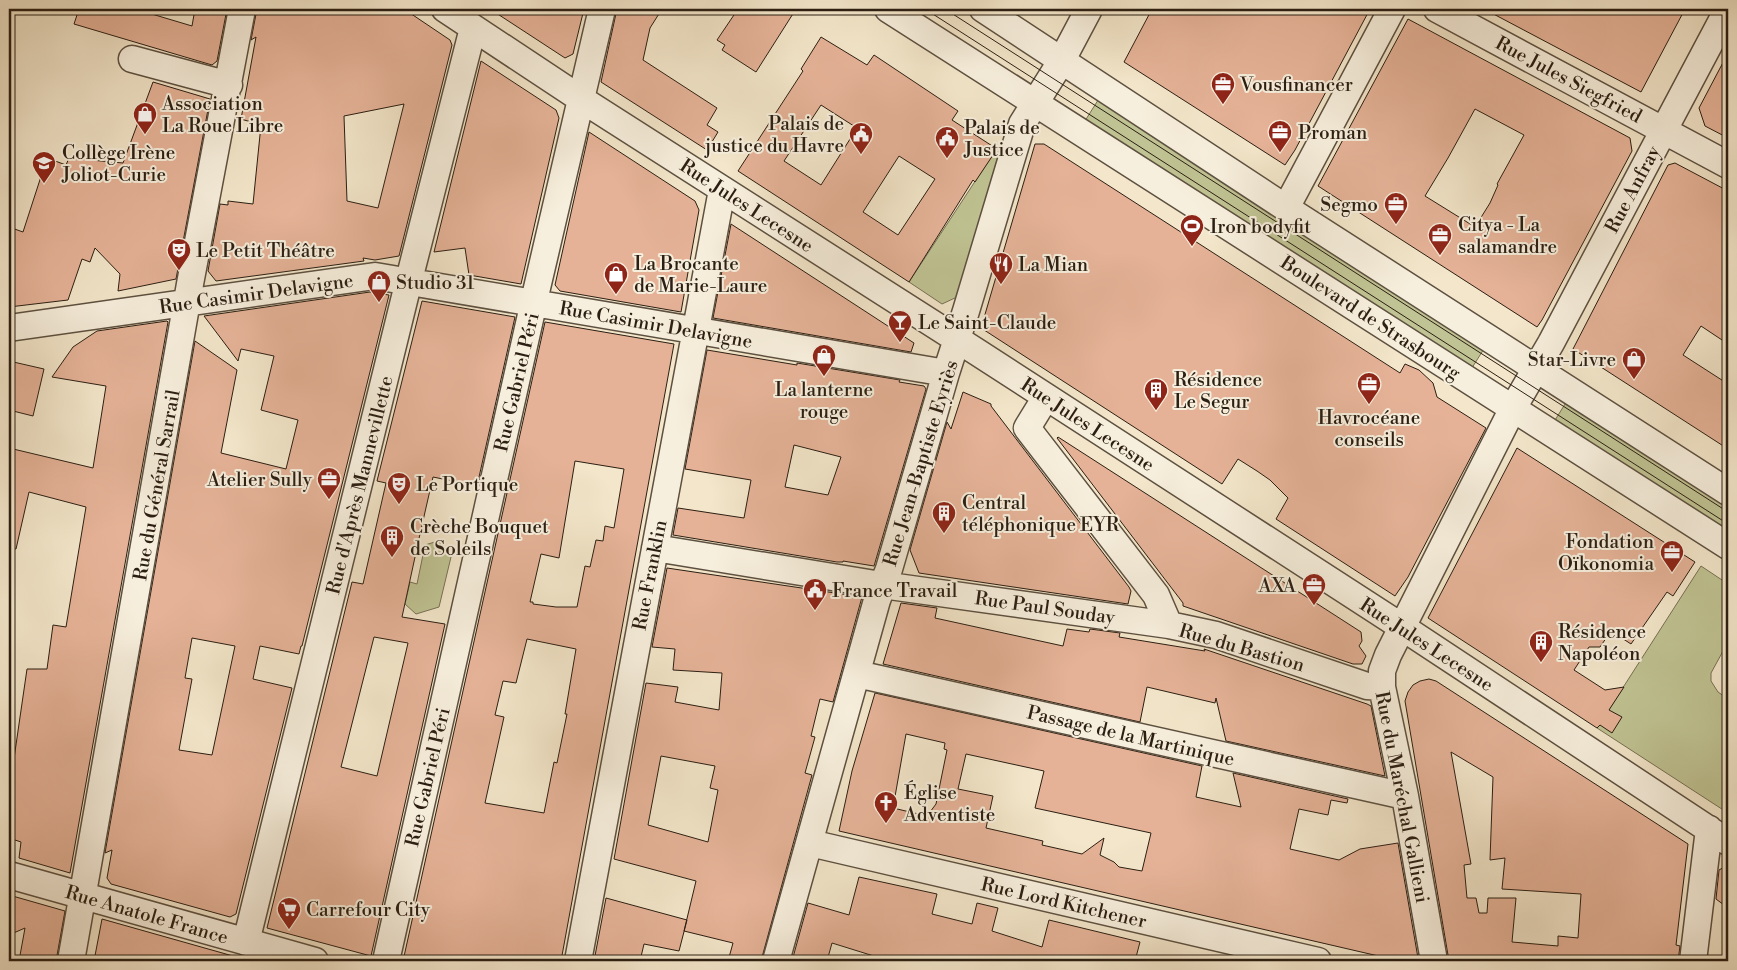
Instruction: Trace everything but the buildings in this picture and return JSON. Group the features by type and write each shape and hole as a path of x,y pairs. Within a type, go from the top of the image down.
{"street":[{"name":"Rue du Général Sarrail","path":"71,961 242,9"},
{"name":"Rue Jules Lecesne","path":"445,9 581,99 1402,627 1719,836"},
{"name":"Rue Gabriel Péri","path":"386,961 602,9"},
{"name":"Boulevard de Strasbourg","path":"888,9 1728,546"},
{"path":"983,9 1286,208 1728,492"},
{"name":"Rue Jean-Baptiste Eyriès","path":"776,961 883,584 1022,124 1062,60 1089,9"},
{"path":"1286,208 1392,9"},
{"name":"Rue Jules Siegfried","path":"1437,9 1728,164"},
{"name":"Rue Anfray","path":"1536,369 1728,9"},
{"name":"Rue d'Après Mannevillette","path":"246,942 409,281 474,28"},
{"path":"132,59 229,85"},
{"name":"Rue Franklin","path":"578,961 722,190"},
{"name":"Rue Casimir Delavigne","path":"9,328 376,276 946,373"},
{"name":"Rue du Maréchal Gallieni","path":"1434,961 1405,796 1382,687 1382,671 1388,654 1513,408 1536,369"},
{"name":"Rue du Bastion","path":"1046,397 1027,428 1156,595 1169,625 1216,635 1368,686 1382,687"},
{"name":"Rue Paul Souday","path":"654,548 883,584 1169,625"},
{"name":"Passage de la Martinique","path":"857,674 1405,796"},
{"path":"1693,961 1719,836"},
{"name":"Rue Lord Kitchener","path":"810,843 1318,961"},
{"name":"Rue Anatole France","path":"9,875 315,961"}],"green space":[{"path":"1100,97 1487,344 1470,371 1083,124"},
{"path":"995,151 999,153 957,297 942,304 909,282"},
{"path":"1570,396 1728,499 1728,537 1552,425"},
{"path":"438,541 451,557 439,607 416,614 405,604 410,582 417,584 425,545"},
{"path":"1701,566 1728,584 1728,642 1711,673 1711,681 1718,692 1728,699 1728,813 1597,728"}],"tram line":[{"path":"925,9 1728,524"},
{"path":"945,9 1728,512"}],"place":[{"name":"Vousfinancer","path":"1223,105"},
{"name":"Association La Roue Libre","path":"145,135"},
{"name":"Proman","path":"1280,153"},
{"name":"Palais de justice du Havre","path":"861,155"},
{"name":"Palais de Justice","path":"947,159"},
{"name":"Collège Irène Joliot-Curie","path":"44,184"},
{"name":"Segmo","path":"1396,225"},
{"name":"Iron bodyfit","path":"1192,247"},
{"name":"Citya - La salamandre","path":"1440,256"},
{"name":"Le Petit Théâtre","path":"179,271"},
{"name":"La Mian","path":"1001,285"},
{"name":"La Brocante de Marie-Laure","path":"616,295"},
{"name":"Studio 31","path":"379,303"},
{"name":"Le Saint-Claude","path":"900,343"},
{"name":"La lanterne rouge","path":"824,377"},
{"name":"Star-Livre","path":"1634,380"},
{"name":"Havrocéane conseils","path":"1369,405"},
{"name":"Résidence Le Segur","path":"1156,411"},
{"name":"Atelier Sully","path":"329,500"},
{"name":"Le Portique","path":"399,505"},
{"name":"Central téléphonique EYR","path":"944,534"},
{"name":"Crèche Bouquet de Soleils","path":"392,558"},
{"name":"Fondation Oïkonomia","path":"1672,573"},
{"name":"AXA","path":"1314,606"},
{"name":"France Travail","path":"815,611"},
{"name":"Résidence Napoléon","path":"1541,663"},
{"name":"Église Adventiste","path":"886,824"},
{"name":"Carrefour City","path":"289,930"}]}
